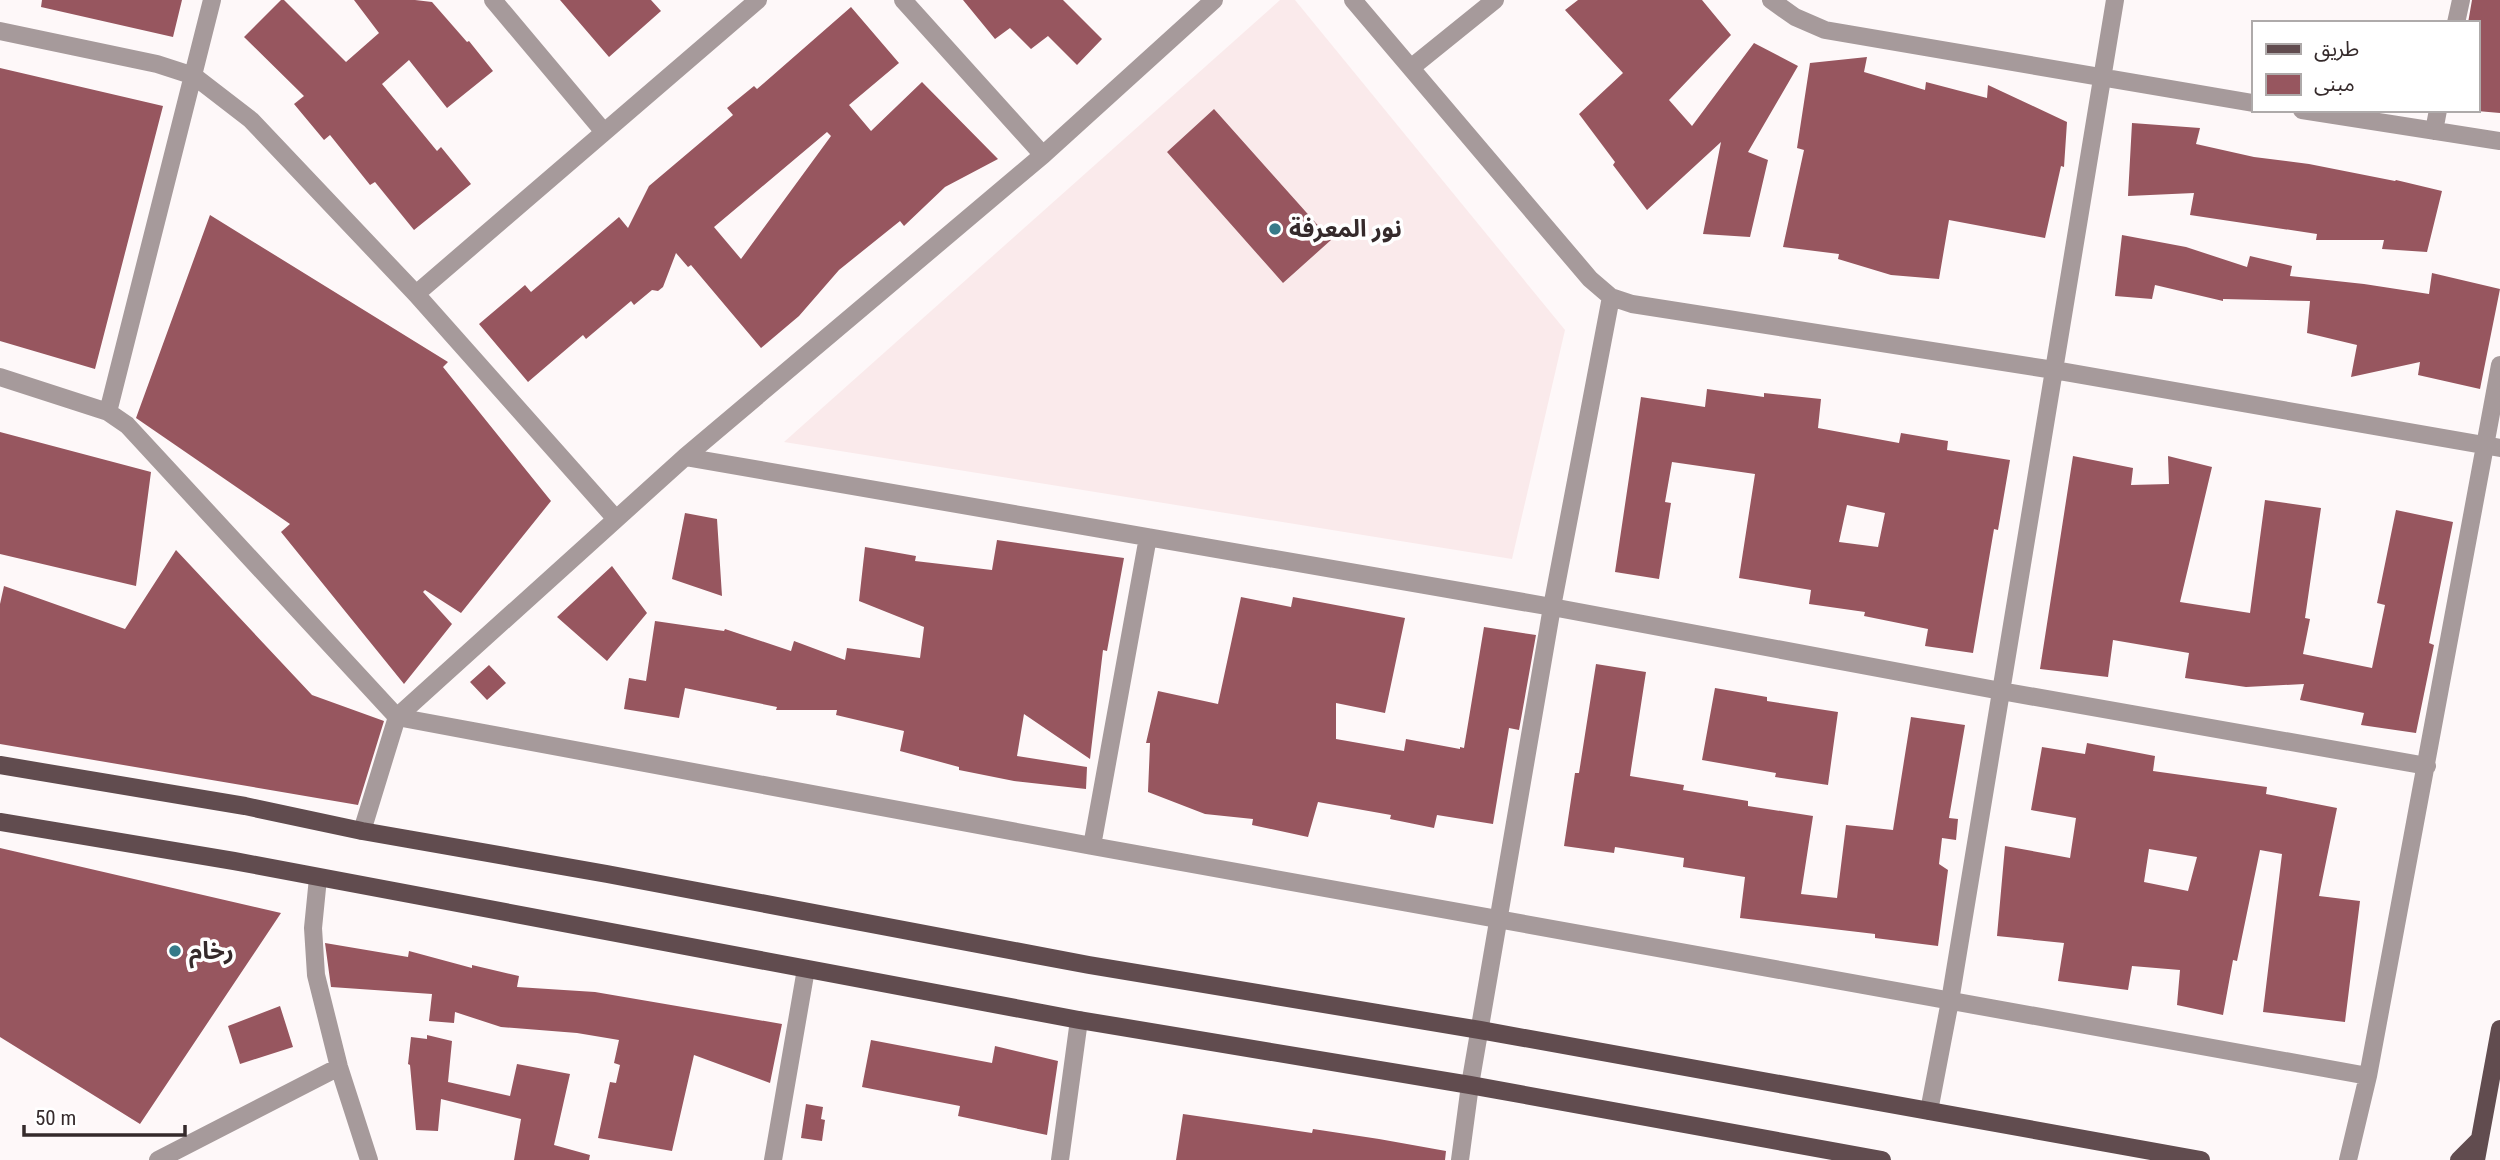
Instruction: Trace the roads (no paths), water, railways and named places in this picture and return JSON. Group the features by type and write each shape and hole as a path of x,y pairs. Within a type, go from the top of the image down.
{"main road":[{"path":"0,765 245,806 362,831 607,874 1089,965 1480,1030 2201,1160"},
{"path":"0,822 234,862 1079,1020 1470,1085 1882,1160"},
{"path":"2476,1160 2500,1029"},
{"path":"2459,1160 2480,1139"}],"street":[{"path":"108,412 212,0"},
{"path":"493,0 604,132"},
{"path":"416,294 758,0"},
{"path":"904,0 1043,155"},
{"path":"362,831 397,717 685,457 1043,155 1214,0"},
{"path":"1353,0 1590,279 1611,297 1632,304 2054,370 2492,446"},
{"path":"1412,67 1495,0"},
{"path":"1771,0 1795,17 1825,30 2252,103"},
{"path":"1929,1111 1950,1001 2115,0"},
{"path":"2456,21 2460,0"},
{"path":"0,31 157,64 194,76 250,120 416,294 616,519"},
{"path":"2315,112 2500,141"},
{"path":"2434,131 2438,112"},
{"path":"1460,1160 1470,1085 1552,607 1611,297"},
{"path":"2348,1160 2368,1076 2492,446 2500,365"},
{"path":"0,377 108,412 127,425 397,717 1093,846 2368,1076"},
{"path":"685,457 1552,607 2001,691 2427,766"},
{"path":"1093,846 1148,537"},
{"path":"318,878 313,928 316,975 339,1067 369,1160"},
{"path":"773,1160 806,969"},
{"path":"1059,1160 1079,1020"},
{"path":"159,1160 339,1067"}],"place":[{"name":"نور المعرفة","path":"1275,229"},
{"name":"رخام","path":"175,951"}]}
